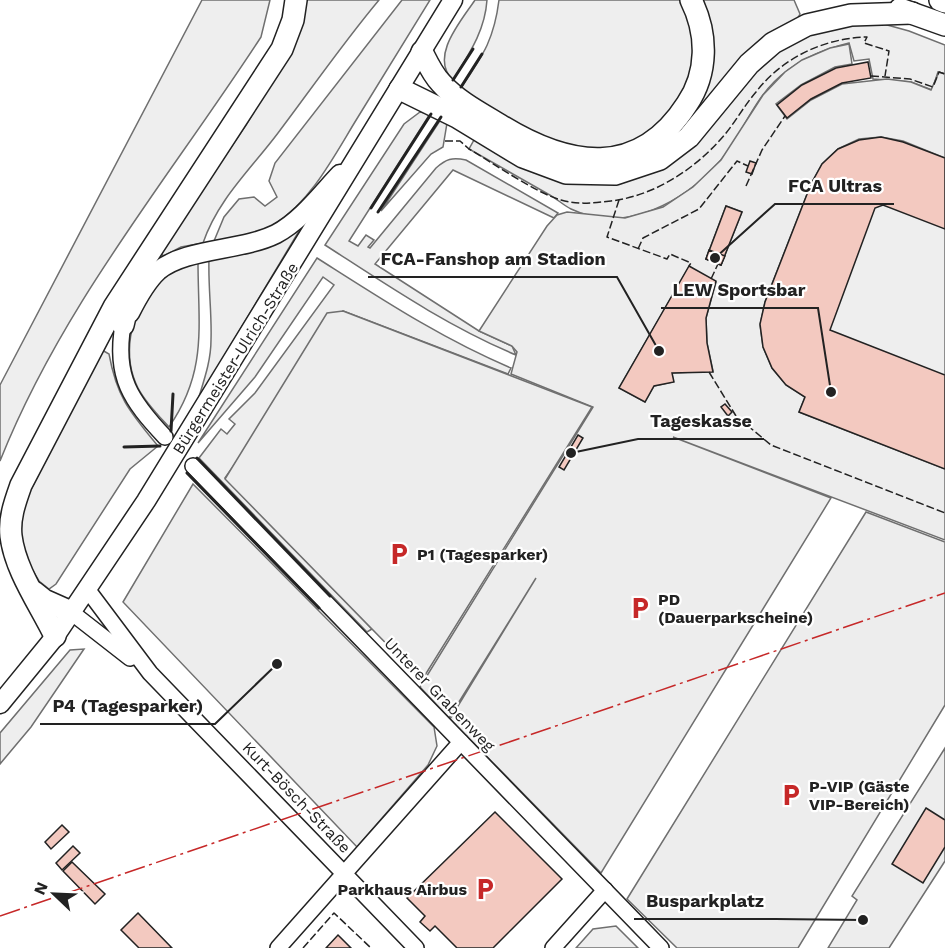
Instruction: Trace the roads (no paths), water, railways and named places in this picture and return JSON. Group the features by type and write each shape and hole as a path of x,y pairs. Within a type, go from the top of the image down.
{"highway":[{"path":"56,636 17,558 11,536 15,503 21,485 114,307 282,49 293,20 296,0"},
{"path":"422,52 440,82 466,104 530,143 569,158 614,158 650,145 673,125 696,91 703,63 703,33 691,0"},
{"path":"872,0 945,25"},
{"path":"940,0 945,2"},
{"path":"400,89 457,117 523,157 566,173 615,174 660,159 689,137 749,64 773,43 807,25 851,15 912,14"},
{"path":"123,325 129,294 151,247"},
{"path":"32,589 44,600 72,612"}],"main road":[{"name":"Bürgermeister-Ulrich-Straße","path":"0,704 56,636 158,483 453,0"},
{"path":"123,325 139,295 159,270 193,255 249,245 278,233 362,152"}],"street":[{"path":"123,325 120,360 127,388 137,408 165,437"},
{"name":"Unterer Grabenweg","path":"193,466 662,948"},
{"name":"Kurt-Bösch-Straße","path":"87,589 150,673 417,948"},
{"name":"Kurt-Bösch-Straße","path":"72,612 150,673"},
{"path":"278,948 461,742"},
{"path":"554,948 605,890"}],"place":[{"name":"FCA Ultras","path":"715,258"},
{"name":"FCA-Fanshop am Stadion","path":"659,351"},
{"name":"LEW Sportsbar","path":"831,392"},
{"name":"Tageskasse","path":"571,453"},
{"name":"P1 (Tagesparker)","path":"399,554"},
{"name":"PD (Dauerparkscheine)","path":"640,608"},
{"name":"P4 (Tagesparker)","path":"277,664"},
{"name":"P-VIP (Gäste VIP-Bereich)","path":"791,795"},
{"name":"Parkhaus Airbus","path":"485,889"},
{"name":"Busparkplatz","path":"863,920"}]}
